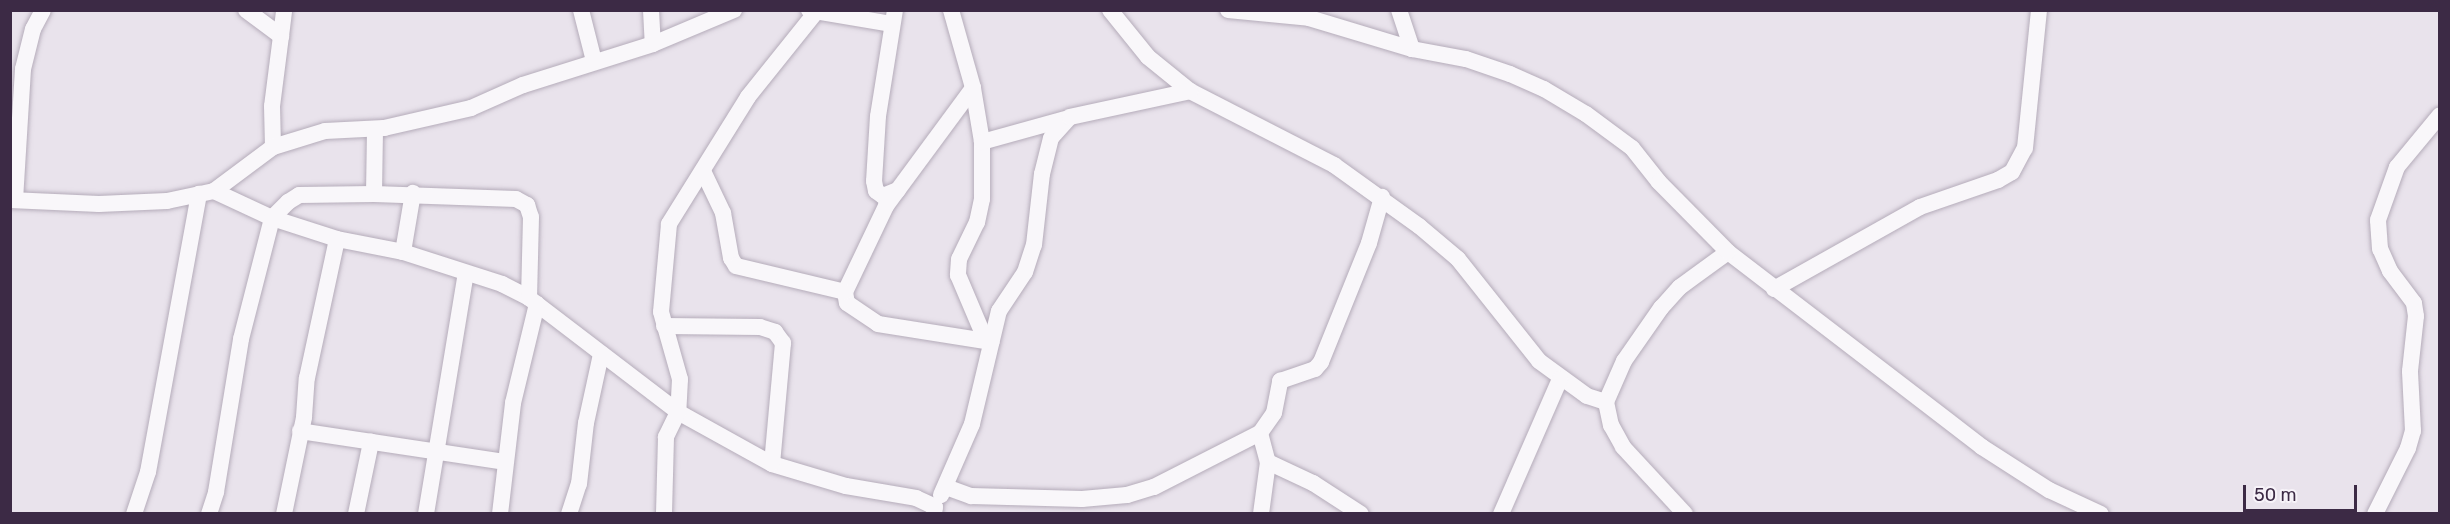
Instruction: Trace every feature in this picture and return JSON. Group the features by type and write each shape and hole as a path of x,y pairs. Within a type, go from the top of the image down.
{"street":[{"path":"43,10 33,29 23,69 13,200 99,204 167,201 206,193 273,147 325,131 375,129 471,108 594,61 653,44 734,10"},
{"path":"246,10 281,36"},
{"path":"273,147 273,94 284,10"},
{"path":"581,10 594,61"},
{"path":"651,10 653,44"},
{"path":"951,10 974,88 982,142 982,200 977,222 957,267 989,341"},
{"path":"1110,10 1148,57 1190,91 1260,124 1334,165 1382,197 1458,260 1539,361 1560,379 1587,396 1606,402"},
{"path":"1228,10 1309,18 1412,49 1466,59 1510,74 1586,114 1632,148 1659,182 1728,252 1774,289 1982,447 2049,490 2101,513"},
{"path":"1399,10 1412,49"},
{"path":"1774,289 1920,207 2012,172 2025,148 2039,10"},
{"path":"664,513 666,437 678,412 680,379 673,347 663,326 661,312 669,224 748,97 812,11 893,17 874,181 876,191 882,196 898,190"},
{"path":"974,88 886,206 845,292 847,303 878,324 989,341"},
{"path":"982,142 1070,117 1190,91"},
{"path":"2375,513 2408,448 2412,431 2410,371 2416,316 2414,303 2390,271 2380,249 2378,220 2397,167 2439,115"},
{"path":"206,193 337,239 403,252 466,273 533,301 678,412 772,464 846,486 916,498 934,510 972,424 989,341 999,311 1025,272 1034,245 1042,174 1051,138 1070,117"},
{"path":"374,194 375,129"},
{"path":"703,171 723,213 731,258 736,266 845,292"},
{"path":"134,513 148,472 206,193"},
{"path":"403,252 413,193"},
{"path":"209,513 216,492 241,339 272,218 299,195 413,193 516,199 527,205 533,301 513,403 500,513"},
{"path":"946,487 971,496 1082,499 1127,495 1154,487 1260,433 1274,413 1280,381 1315,369 1321,362 1369,243 1382,197"},
{"path":"284,513 300,431 307,378 337,239"},
{"path":"1685,513 1623,447 1608,418 1606,402 1624,361 1661,308 1680,288 1728,252"},
{"path":"426,513 466,273"},
{"path":"663,326 760,327 775,332 783,343 772,464"},
{"path":"569,513 579,484 586,423 602,354"},
{"path":"1501,513 1560,379"},
{"path":"300,431 505,462"},
{"path":"1260,433 1268,462 1261,513"},
{"path":"356,513 371,442"},
{"path":"1268,462 1313,483 1361,513"}]}
